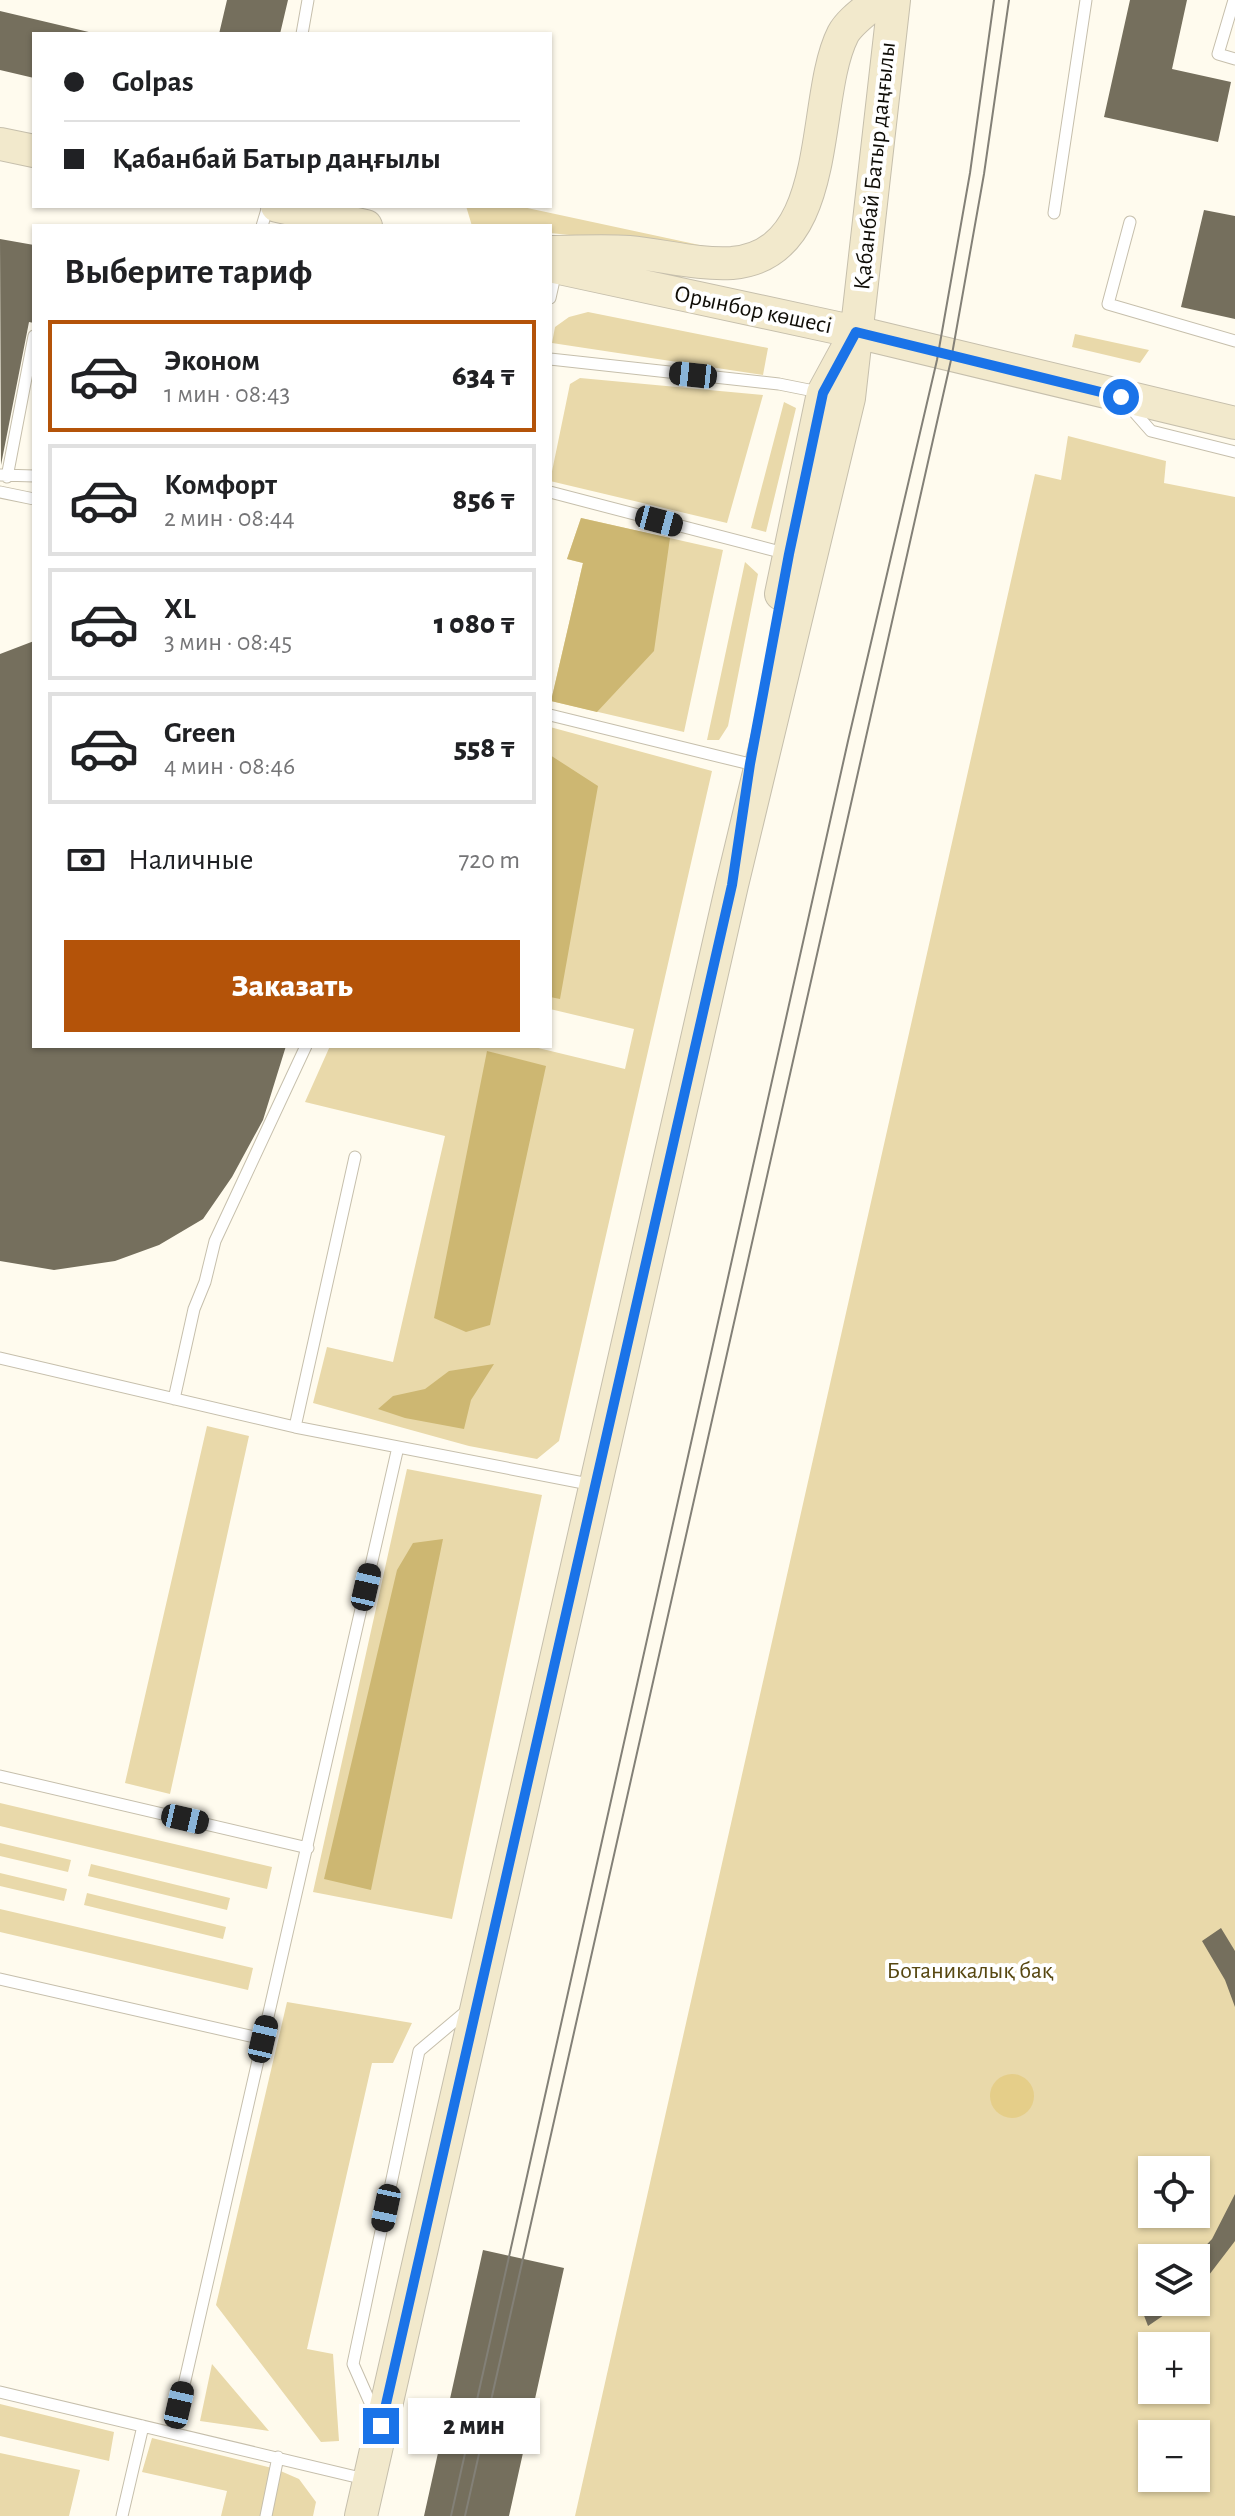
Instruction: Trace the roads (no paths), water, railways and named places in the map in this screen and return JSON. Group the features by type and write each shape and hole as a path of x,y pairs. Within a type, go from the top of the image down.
{"main road":[{"path":"552,271 630,253 732,263 752,259 770,248 788,231 810,192 831,67 844,31 878,0"},
{"name":"Қабанбай Батыр даңғылы","path":"361,2516 732,885 849,398 894,0"},
{"path":"0,144 32,151"},
{"path":"286,208 356,224"},
{"name":"Орынбор көшесі","path":"552,271 856,332 1235,423"},
{"name":"Қабанбай Батыр даңғылы","path":"732,885 750,764 823,393 856,332"}],"lane":[{"path":"302,32 308,0"},
{"path":"1054,213 1086,0"},
{"path":"1234,0 1218,54 1235,59"},
{"path":"1130,222 1108,304 1235,341"},
{"path":"32,345 4,476 32,476"},
{"path":"552,359 779,384 823,393"},
{"path":"1121,397 1151,431 1235,452"},
{"path":"0,492 32,499"},
{"path":"552,493 789,554"},
{"path":"552,715 750,764"},
{"path":"174,1399 194,1309 205,1282 215,1241 305,1048"},
{"path":"295,1427 355,1157"},
{"path":"0,1358 295,1427 594,1485"},
{"path":"173,2433 398,1447"},
{"path":"0,1776 308,1848"},
{"path":"0,1979 263,2039"},
{"path":"381,2426 353,2364 419,2051 476,2004"},
{"path":"0,2392 369,2480"},
{"path":"122,2516 143,2426"},
{"path":"266,2516 278,2457"}],"tram line":[{"path":"451,2516 848,741 937,360 970,173 994,0"},
{"path":"465,2516 951,360 984,174 1009,0"}],"park label":[{"name":"Ботаникалық бақ","path":"970,1971"}]}
